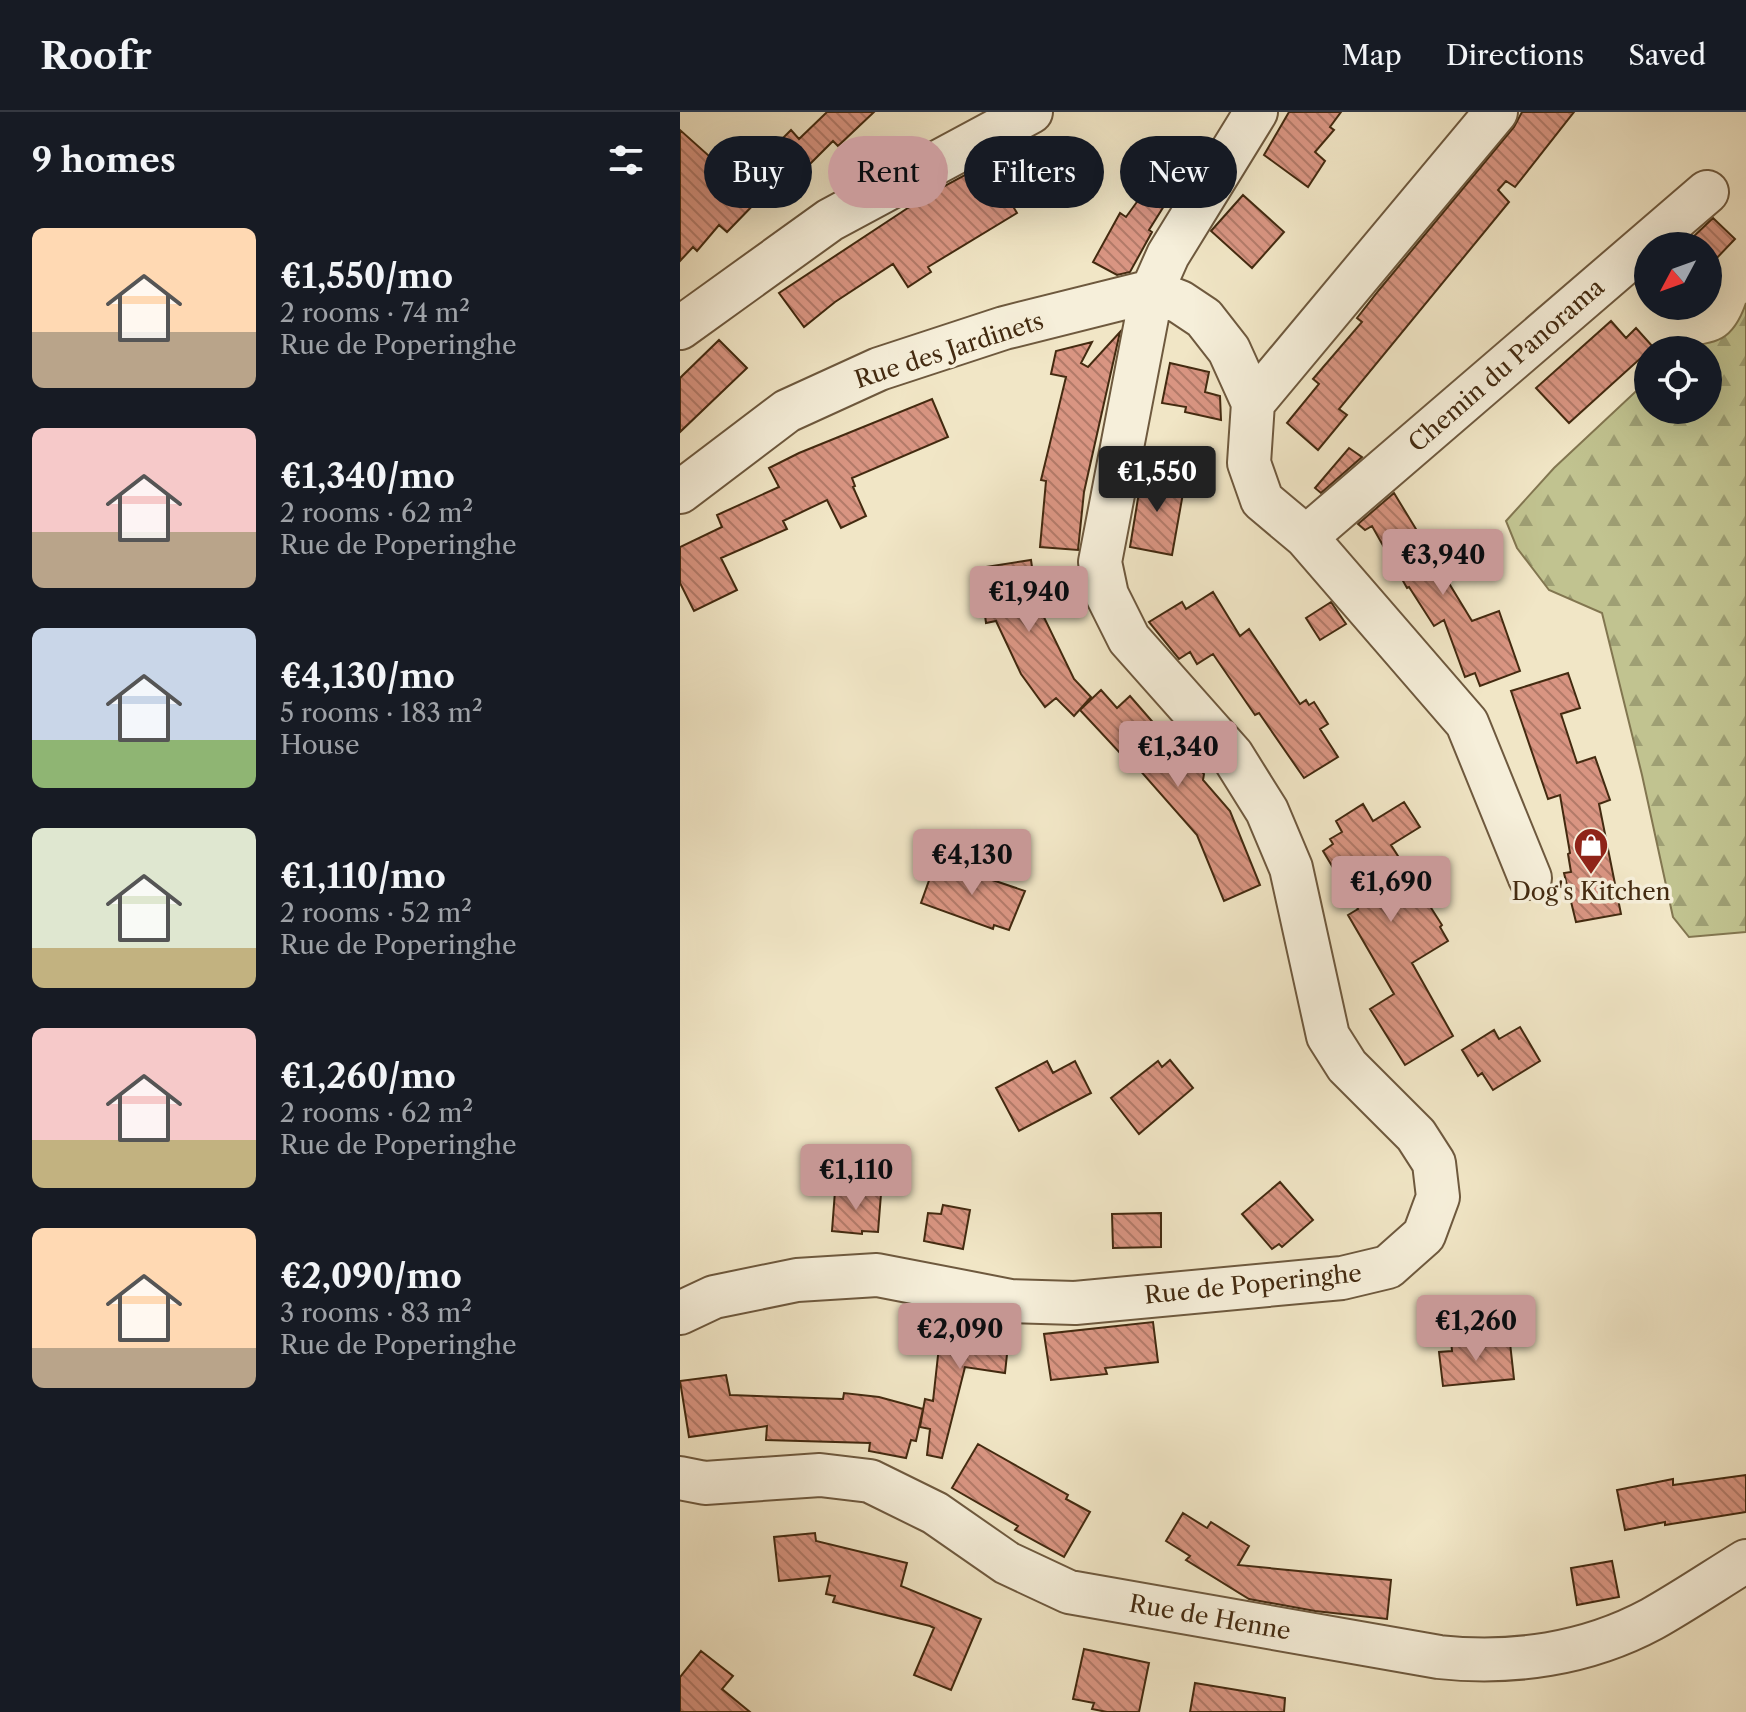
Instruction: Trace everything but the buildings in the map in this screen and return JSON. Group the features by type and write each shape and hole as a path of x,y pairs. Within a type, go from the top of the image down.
{"street":[{"path":"680,328 830,220 1031,112"},
{"name":"Rue de Poperinghe","path":"680,1313 714,1297 783,1283 877,1275 1011,1301 1075,1303 1342,1278 1388,1267 1424,1235 1438,1197 1434,1163 1416,1135 1347,1066 1328,1036 1291,868 1267,811 1232,755 1129,639 1107,595 1100,562 1152,291 1168,255 1256,112"},
{"path":"1253,403 1496,112"},
{"name":"Chemin du Panorama","path":"1306,537 1707,192"},
{"path":"1152,291 1180,302 1204,318 1229,350 1253,403 1249,463 1262,500 1306,537 1467,723 1530,878"},
{"name":"Rue des Jardinets","path":"680,492 787,411 879,369 1004,328 1152,291"},
{"name":"Rue de Henne","path":"680,1478 705,1483 820,1475 870,1481 935,1513 1007,1563 1069,1592 1475,1661 1524,1659 1591,1645 1651,1620 1746,1561"}],"green space":[{"path":"1746,303 1746,932 1689,937 1673,917 1602,613 1549,590 1517,548 1506,521 1554,468 1634,393 1634,424 1722,424 1722,337 1741,316"}],"place":[{"name":"Dog's Kitchen","path":"1591,876"}]}
